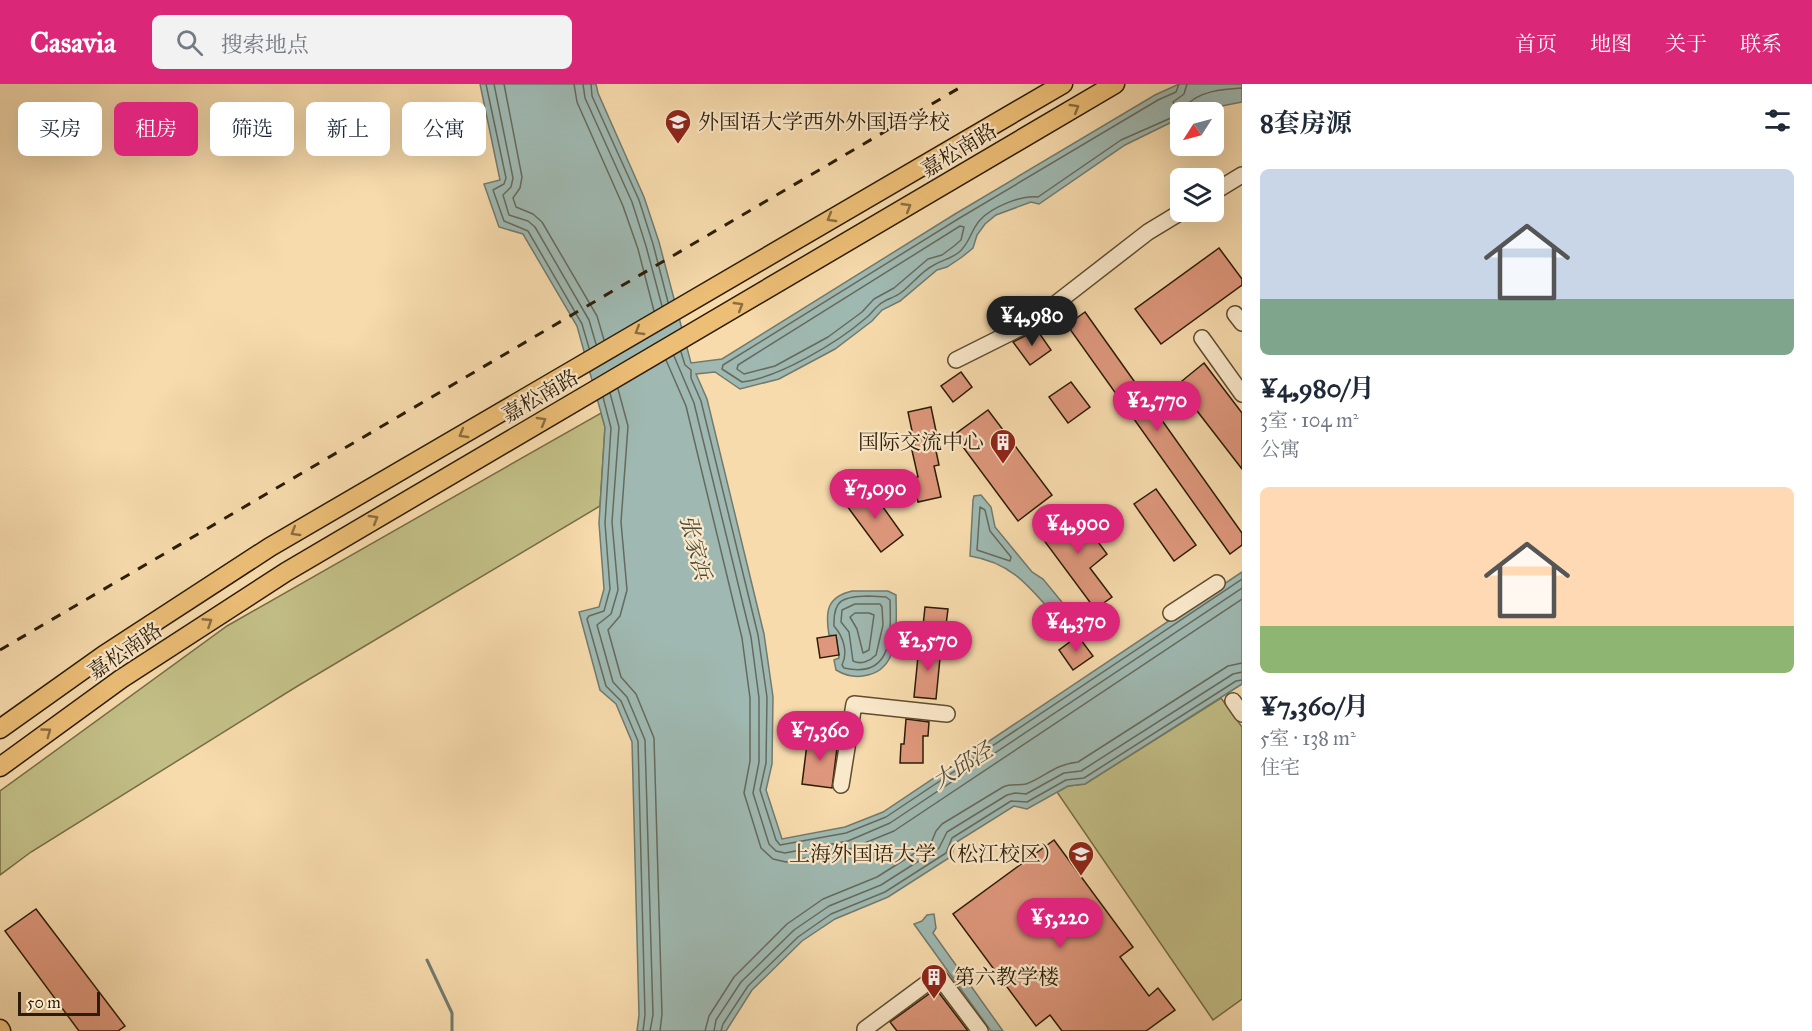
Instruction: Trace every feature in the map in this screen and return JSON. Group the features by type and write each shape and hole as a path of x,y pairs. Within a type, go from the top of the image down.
{"main road":[{"name":"嘉松南路","path":"0,729 104,655 270,547 568,374 689,300 1063,84"},
{"name":"嘉松南路","path":"0,767 121,680 277,578 1115,84"}],"street":[{"path":"1224,186 1242,175"},
{"path":"956,360 1032,322 1148,232 1170,219"},
{"path":"1202,338 1242,394"},
{"path":"1171,613 1217,583"},
{"path":"1233,701 1242,714"},
{"path":"841,785 854,704 947,714"},
{"path":"866,1031 865,1029 938,975 980,1031"}],"shaded area":[{"path":"601,413 605,427 600,506 296,687 31,852 0,875 0,791 227,626"},
{"path":"1221,698 1242,727 1242,999 1213,1020 1057,792 1068,786 1085,784"}],"water":[{"path":"480,84 596,84 644,197 659,242 691,363 722,359 955,214 1155,95 1179,84 1242,84 1242,102 1224,106 1224,102 1170,102 1170,123 1125,145 1039,204 1031,202 996,215 977,235 973,248 962,257 947,267 937,270 900,301 882,310 872,321 835,349 779,379 740,389 715,372 696,374 707,399 764,634 773,697 772,764 766,790 782,839 845,827 883,812 1242,572 1242,684 1085,784 1068,786 1027,809 1014,806 955,843 952,856 888,897 835,919 802,941 752,990 726,1031 637,1031 639,1015 632,742 616,704 600,690 579,612 599,607 604,589 599,523 605,427 577,326 523,234 499,227 484,184 500,180 486,113 486,102 484,102"},
{"path":"981,495 991,507 995,527 1032,572 1043,579 1070,612 1076,622 1074,628 1066,628 1035,593 1014,574 987,560 970,556 973,500 974,496"},
{"path":"852,591 888,591 896,595 896,630 892,653 887,663 879,670 864,676 852,676 836,670 834,660 839,658 836,636 829,635 827,619 830,606 837,597"},
{"path":"934,914 936,928 933,933 1003,1031 991,1031 914,924 922,921 927,915"}],"building":[{"path":"1219,248 1242,279 1242,285 1161,344 1135,309"},
{"path":"1085,312 1242,533 1242,545 1230,554 1067,325"},
{"path":"1037,330 1051,350 1030,365 1013,342"},
{"path":"1204,363 1242,413 1242,469 1177,385"},
{"path":"961,372 972,387 953,402 941,386"},
{"path":"1071,382 1090,407 1068,423 1049,397"},
{"path":"931,407 936,431 932,432 939,465 934,466 941,497 918,502 913,478 918,477 911,446 915,445 908,412"},
{"name":"国际交流中心","path":"988,410 1052,495 1018,521 954,435"},
{"path":"870,489 903,535 881,552 847,506"},
{"path":"1156,489 1196,545 1174,561 1134,504"},
{"path":"1074,509 1107,554 1090,568 1112,597 1095,609 1040,535"},
{"path":"925,607 948,609 946,625 923,626"},
{"path":"836,635 839,655 820,658 817,638"},
{"path":"1078,636 1093,656 1073,670 1059,650"},
{"path":"919,646 941,648 936,699 914,697"},
{"path":"906,719 929,722 928,736 923,736 923,763 900,763"},
{"path":"808,736 838,740 832,788 802,784"},
{"path":"1054,840 1133,947 1120,957 1149,996 1158,988 1175,1010 1146,1031 1062,1031 1050,1015 1036,1026 953,914"},
{"path":"36,909 125,1026 118,1031 79,1031 5,931"},
{"name":"第六教学楼","path":"936,989 968,1031 897,1031 890,1022"}],"waterway":[{"path":"427,960 452,1013 452,1031"}],"railway":[{"path":"0,650 966,84"}],"place":[{"name":"外国语大学西外外国语学校","path":"678,145"},
{"name":"国际交流中心","path":"1003,465"},
{"name":"上海外国语大学（松江校区）","path":"1081,877"},
{"name":"第六教学楼","path":"934,1000"}],"water label":[{"name":"张家浜","path":"696,547"},
{"name":"大邱泾","path":"962,765"}]}
